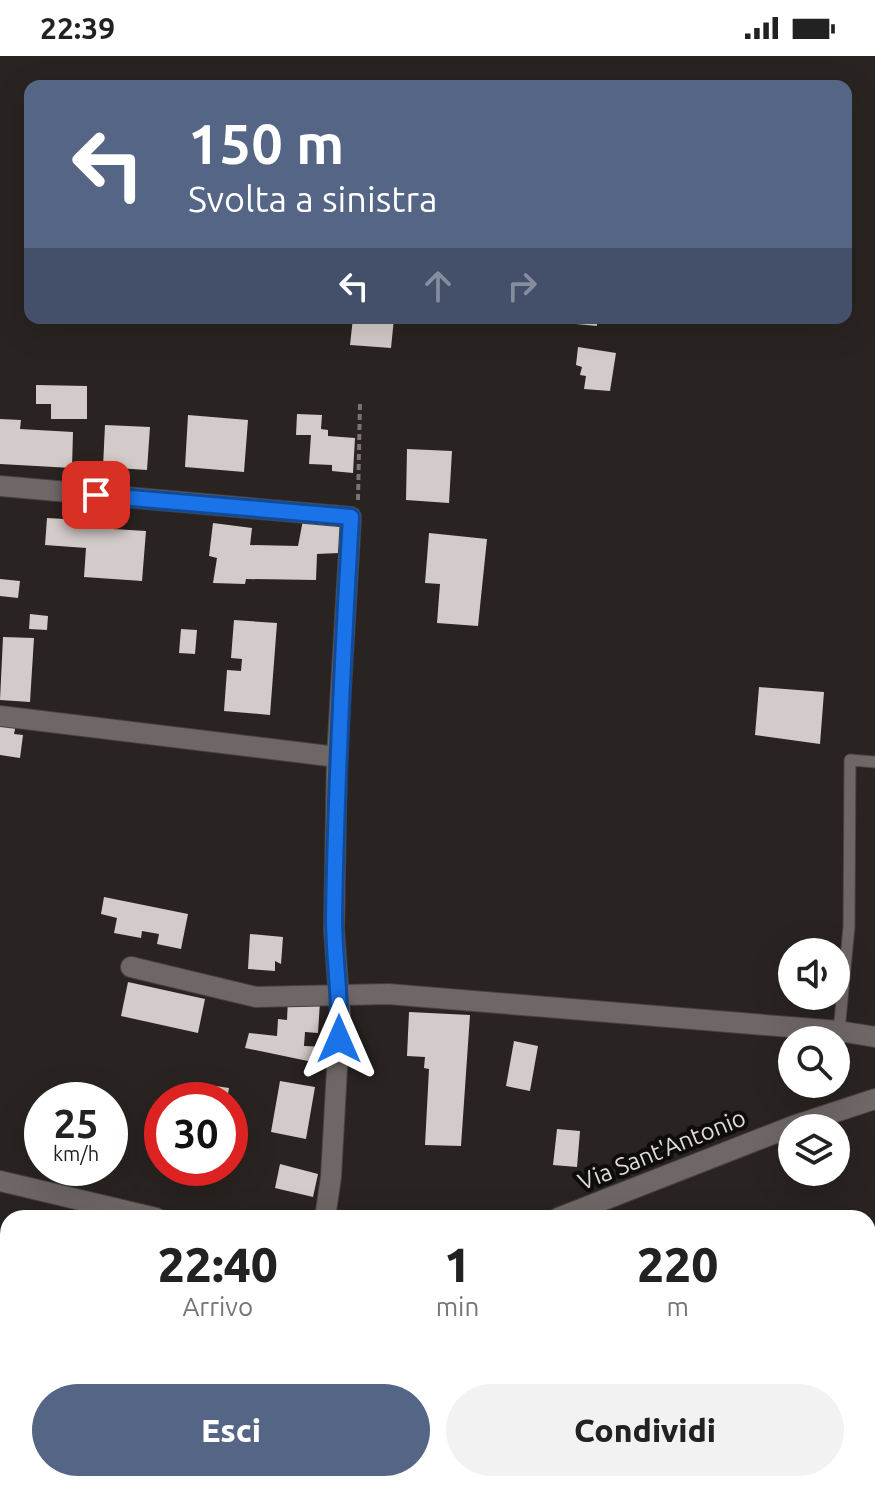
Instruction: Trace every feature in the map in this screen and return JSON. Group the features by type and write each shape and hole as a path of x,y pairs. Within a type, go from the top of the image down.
{"street":[{"path":"0,486 351,517 337,757 334,929 340,996 335,1119 326,1210"},
{"path":"0,716 337,757"},
{"path":"131,967 256,997 388,994 778,1026"},
{"path":"850,1033 875,1037"},
{"name":"Via Sant'Antonio","path":"578,1210 793,1126 875,1099"},
{"path":"0,1181 122,1210"}],"lane":[{"path":"839,1026 849,927 850,760 875,762"}],"path":[{"path":"351,517 358,517 360,402"}],"building":[{"path":"352,324 393,324 391,348 350,345"},
{"path":"578,347 616,353 610,391 584,389 586,376 580,375 582,367 576,365"},
{"path":"36,385 87,386 87,419 51,419 51,404 36,404"},
{"path":"297,414 322,415 321,429 328,430 328,436 355,438 353,473 332,471 332,465 309,464 311,435 296,435"},
{"path":"188,415 248,420 244,472 185,467"},
{"path":"0,419 21,420 20,429 73,432 72,468 0,464"},
{"path":"105,425 150,427 147,470 103,467"},
{"path":"407,449 452,451 449,503 406,500"},
{"path":"47,518 80,520 79,527 146,531 142,581 84,577 86,548 45,545"},
{"path":"303,520 340,521 339,553 317,554 316,580 246,579 245,584 213,583 217,558 209,556 213,523 252,528 250,545 298,546"},
{"path":"429,533 487,539 478,626 437,623 440,584 425,583"},
{"path":"0,579 20,581 18,598 0,596"},
{"path":"30,614 48,616 47,630 29,629"},
{"path":"234,620 277,623 270,715 224,711 227,670 241,671 242,659 231,658"},
{"path":"181,629 197,630 195,654 179,653"},
{"path":"3,637 34,638 30,702 0,700"},
{"path":"759,687 824,692 820,744 755,735"},
{"path":"0,721 16,724 14,734 23,735 20,758 0,755"},
{"path":"104,897 188,914 181,949 157,944 159,934 142,931 141,938 114,933 117,918 101,914"},
{"path":"250,934 283,937 281,964 275,961 275,971 248,969"},
{"path":"128,982 205,999 198,1033 121,1016"},
{"path":"288,999 320,1001 318,1033 305,1032 304,1046 328,1047 327,1065 245,1048 249,1033 277,1036 278,1019 287,1020"},
{"path":"409,1012 470,1015 461,1146 425,1145 429,1069 424,1068 425,1057 407,1056"},
{"path":"514,1041 538,1046 530,1091 506,1086"},
{"path":"280,1081 315,1087 306,1139 271,1132"},
{"path":"557,1129 580,1131 577,1167 553,1165"},
{"path":"280,1164 318,1174 313,1197 275,1188"}],"route":[{"path":"96,495 351,517 337,757 334,929 340,996 339,1039"}]}
